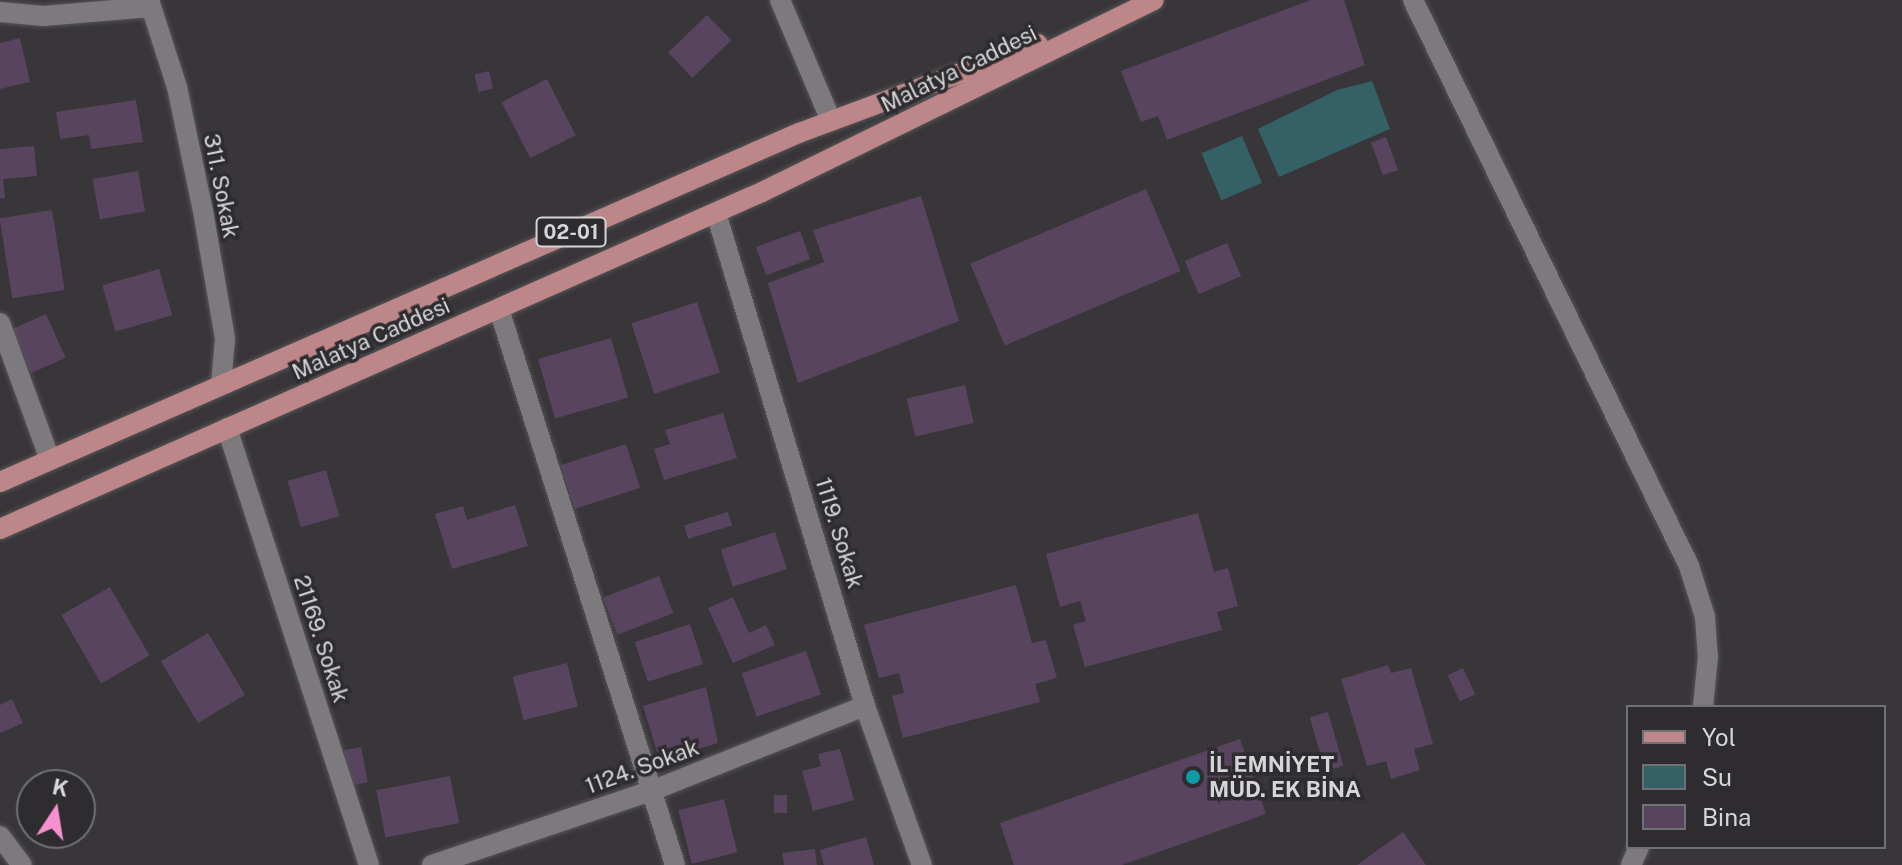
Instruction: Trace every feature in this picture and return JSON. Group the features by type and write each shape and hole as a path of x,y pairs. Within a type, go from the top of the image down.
{"main road":[{"name":"Malatya Caddesi","path":"0,482 831,121 1152,1"},
{"name":"Malatya Caddesi","path":"0,529 716,213 1152,1"}],"street":[{"path":"780,0 831,121"},
{"path":"1413,0 1689,566 1706,630 1703,705"},
{"path":"0,12 43,16 150,4"},
{"name":"311. Sokak","path":"150,4 177,87 203,211 225,339 221,384"},
{"name":"1119. Sokak","path":"716,213 865,706 922,865"},
{"path":"499,309 675,865"},
{"path":"0,323 50,460"},
{"name":"21169. Sokak","path":"227,428 369,865"},
{"name":"1124. Sokak","path":"432,865 651,791 865,706"},
{"path":"0,836 22,865"}],"water":[{"path":"1372,81 1390,129 1279,177 1258,129 1337,90"},
{"path":"1242,136 1262,183 1221,200 1201,153"}],"building":[{"path":"1311,0 1344,0 1365,65 1167,140 1158,116 1141,122 1121,71"},
{"path":"707,15 731,40 692,78 668,53"},
{"path":"20,38 30,82 0,89 0,43"},
{"path":"489,71 493,89 478,92 474,74"},
{"path":"547,79 576,135 530,158 502,102"},
{"path":"136,100 143,142 91,149 89,135 60,139 56,112"},
{"path":"1386,137 1398,170 1383,175 1371,142"},
{"path":"34,146 37,176 3,179 5,198 0,198 0,149"},
{"path":"138,171 145,211 100,219 93,179"},
{"path":"1146,189 1181,271 1005,346 970,264"},
{"path":"921,196 959,321 798,383 768,283 824,262 813,230"},
{"path":"52,210 65,290 12,298 0,218"},
{"path":"800,231 810,259 766,275 756,247"},
{"path":"1227,243 1241,276 1199,294 1185,261"},
{"path":"159,269 172,315 116,331 102,285"},
{"path":"697,302 720,372 654,394 631,323"},
{"path":"46,314 66,358 31,373 11,329"},
{"path":"611,338 628,398 555,419 538,359"},
{"path":"965,385 974,423 915,436 907,398"},
{"path":"723,413 737,458 664,480 654,449 670,444 665,430"},
{"path":"626,444 640,488 575,509 560,465"},
{"path":"326,470 339,516 301,527 288,481"},
{"path":"515,505 528,546 452,569 435,514 463,506 467,520"},
{"path":"728,512 732,525 688,539 684,525"},
{"path":"1198,513 1214,572 1228,568 1238,606 1217,612 1222,630 1085,667 1073,625 1086,621 1080,601 1060,607 1046,554"},
{"path":"775,532 787,569 733,587 721,550"},
{"path":"659,576 673,613 617,635 603,598"},
{"path":"1016,585 1032,643 1046,640 1057,678 1035,684 1040,702 903,738 892,696 904,693 899,673 879,678 864,625"},
{"path":"110,587 149,655 101,683 62,615"},
{"path":"733,597 749,633 766,625 775,645 733,663 708,608"},
{"path":"690,624 703,664 648,682 635,642"},
{"path":"208,633 245,695 198,723 161,661"},
{"path":"806,651 821,694 757,717 742,673"},
{"path":"567,663 578,707 524,720 513,677"},
{"path":"1388,665 1391,673 1411,668 1433,744 1414,749 1420,770 1391,779 1386,761 1367,766 1341,679"},
{"path":"1463,668 1475,694 1460,701 1448,675"},
{"path":"706,687 718,743 694,750 692,742 657,752 643,706"},
{"path":"12,699 23,723 0,733 0,705"},
{"path":"1328,712 1343,766 1325,771 1310,717"},
{"name":"İL EMNİYET MÜD. EK BİNA","path":"1240,739 1266,814 1122,865 1014,865 1000,823"},
{"path":"361,747 368,782 350,786 343,750"},
{"path":"840,749 854,800 813,811 802,771 821,766 818,754"},
{"path":"450,776 459,823 386,837 376,790"},
{"path":"774,795 787,795 787,813 774,813"},
{"path":"724,799 737,852 692,864 678,810"},
{"path":"1403,832 1426,865 1357,865"},
{"path":"866,837 874,865 824,865 820,850"},
{"path":"815,849 817,865 784,865 782,853"}],"place":[{"name":"İL EMNİYET MÜD. EK BİNA","path":"1193,777"}]}
